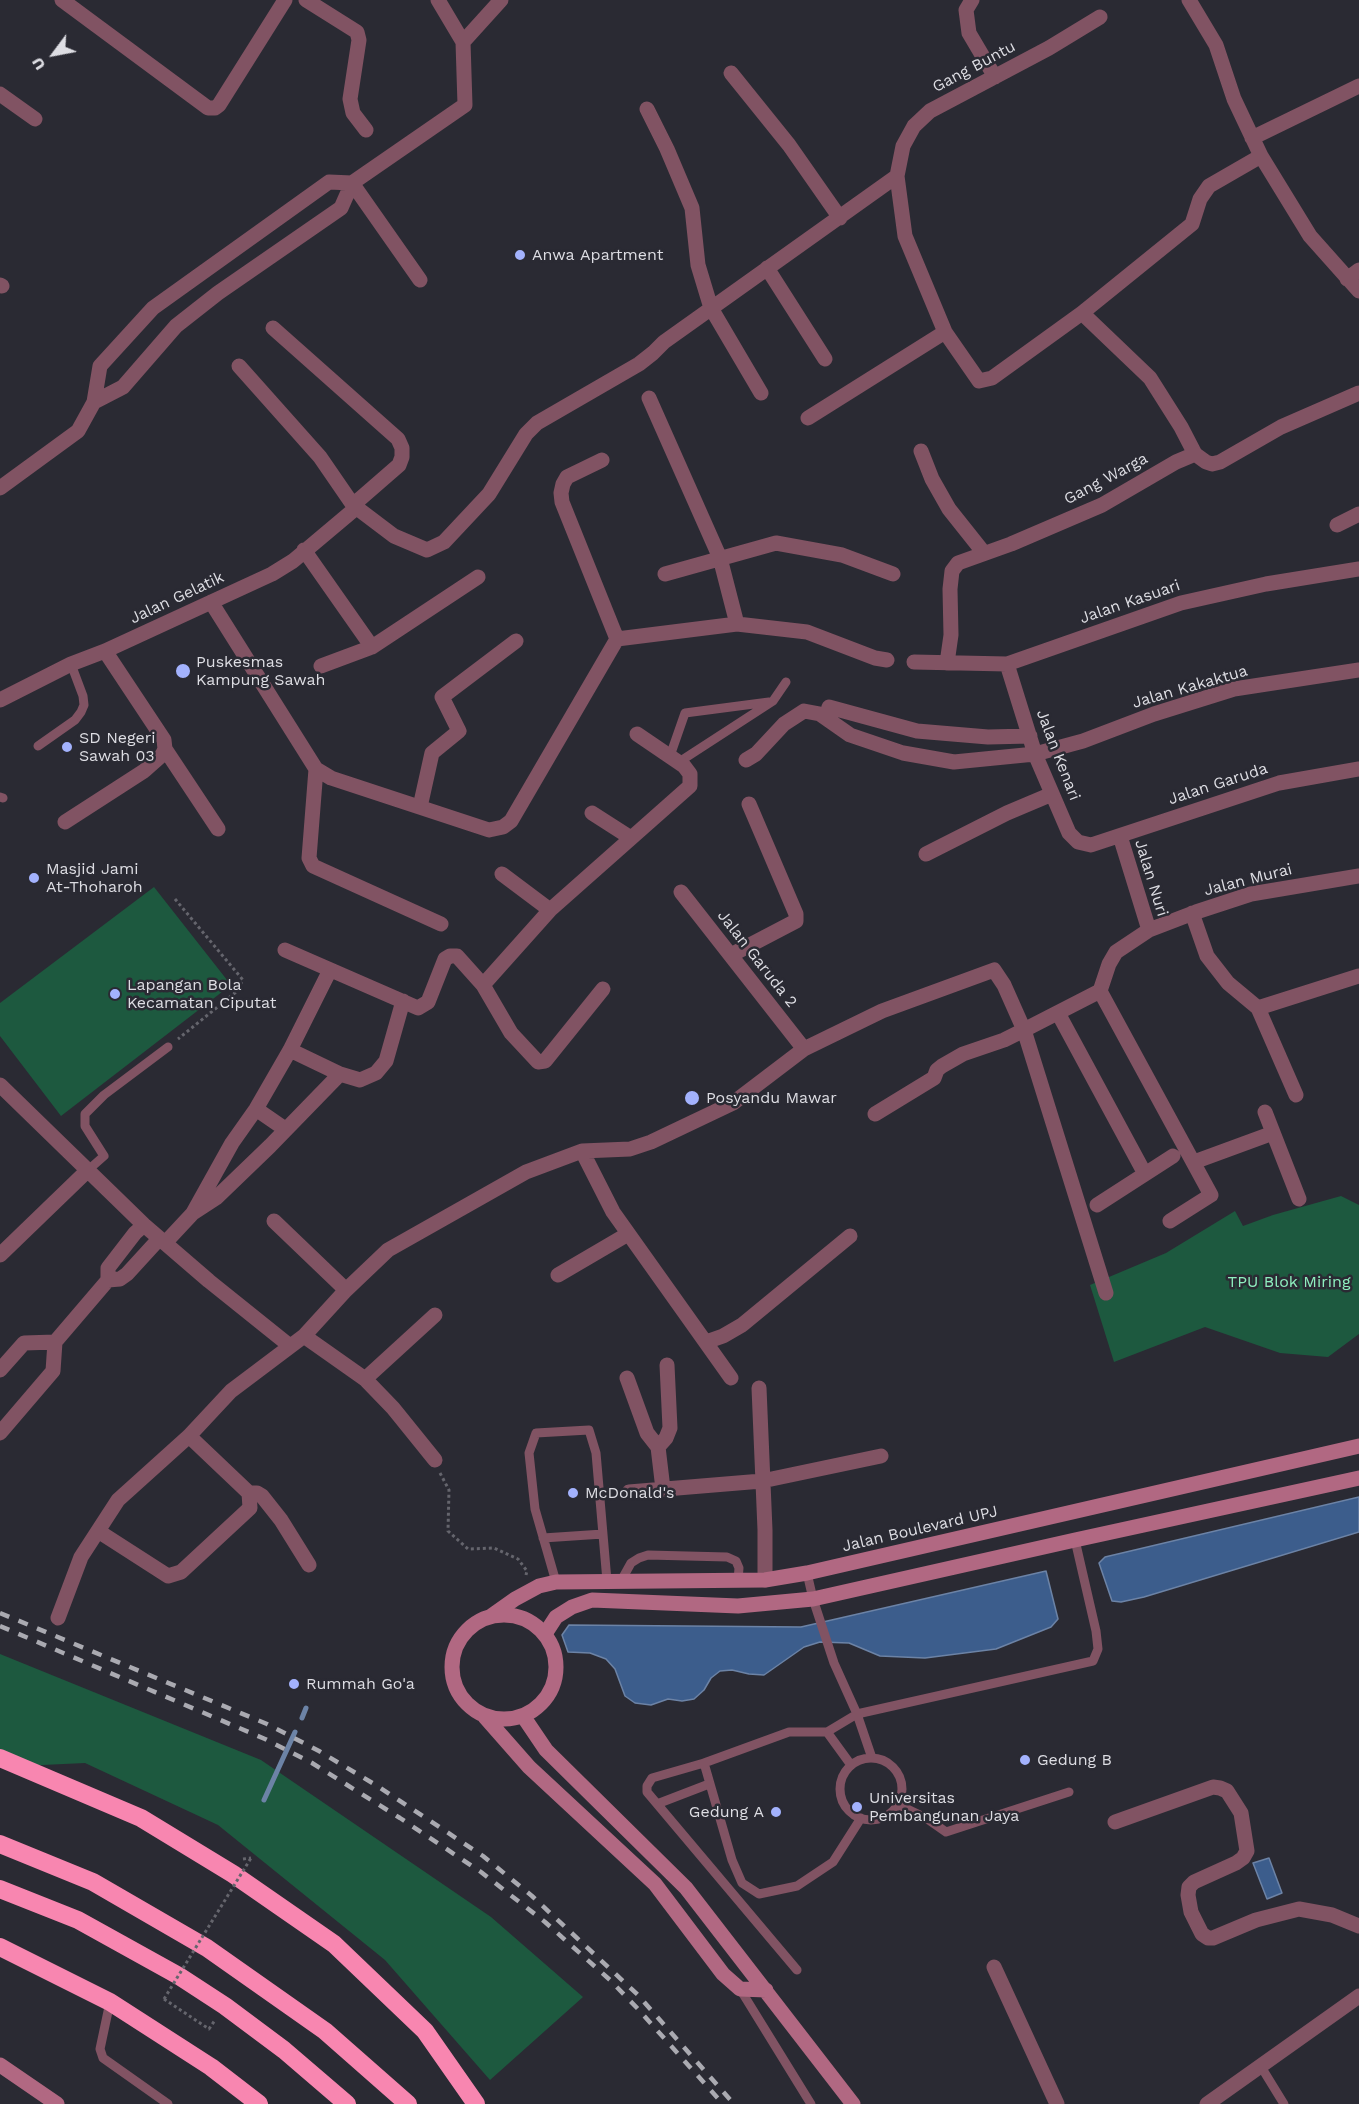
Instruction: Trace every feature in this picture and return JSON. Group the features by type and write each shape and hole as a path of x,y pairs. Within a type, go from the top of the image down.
{"highway":[{"path":"0,1758 141,1818 233,1874 334,1944 425,2031 476,2104"},
{"path":"0,1844 93,1882 207,1948 325,2031 408,2104"},
{"path":"0,1889 78,1920 179,1976 225,2006 284,2050 347,2104"},
{"path":"0,1947 110,2002 212,2067 259,2104"}],"street":[{"path":"62,0 208,108 215,108 285,0"},
{"path":"306,0 357,32 360,40 350,99 353,113 366,130"},
{"path":"94,402 123,387 176,326 218,292 341,208 352,183 465,105 463,42 438,0"},
{"path":"463,42 501,0"},
{"path":"972,0 966,10 969,33 995,76"},
{"path":"1189,0 1216,45 1234,99 1260,156 1310,236 1353,274 1359,291"},
{"name":"Gang Buntu","path":"1082,313 992,378 979,381 945,332 905,236 897,176 903,146 921,118 930,111 1049,48 1100,17"},
{"path":"730,73 789,145 840,218"},
{"path":"1252,138 1359,86"},
{"path":"0,94 35,119"},
{"path":"647,109 692,208 698,265 711,308 761,393"},
{"path":"1260,156 1209,186 1200,199 1192,224 1082,313 1150,378 1195,454 1212,464 1220,462 1281,428 1359,393"},
{"path":"239,366 320,457 355,507 394,536 427,550 440,545 489,494 526,434 537,423 639,364 664,342 897,176"},
{"path":"0,488 78,431 94,402 100,366 153,308 329,182 352,183"},
{"path":"352,183 420,280"},
{"path":"767,268 825,359"},
{"name":"Jalan Gelatik","path":"0,700 71,664 105,651 272,574 355,507 399,465 402,448 398,439 273,328"},
{"path":"808,418 945,332"},
{"path":"649,398 720,558 737,624"},
{"path":"921,451 932,479 949,509 984,553"},
{"name":"Gang Warga","path":"947,663 951,635 952,571 963,560 1011,544 1102,505 1176,462 1195,454"},
{"path":"602,460 567,477 563,484 561,502 617,639"},
{"path":"1336,525 1359,514"},
{"path":"665,574 776,543 842,555 893,574"},
{"path":"304,550 372,647"},
{"name":"Jalan Kasuari","path":"914,662 1007,664 1181,603 1266,584 1359,569"},
{"path":"321,666 372,647 478,577"},
{"path":"211,602 316,769 331,778 489,830 503,827 511,821 617,639"},
{"path":"617,639 737,624 807,632 887,660"},
{"path":"420,807 432,753 459,731 442,697 516,641"},
{"path":"65,822 144,771 162,755 165,749 165,740 105,651"},
{"name":"Jalan Kenari","path":"1007,664 1035,754 1069,833 1078,842 1091,845"},
{"name":"Jalan Kakaktua","path":"746,760 756,754 784,724 804,711 820,714 850,735 903,753 954,762 1035,754 1083,741 1154,714 1234,689 1359,670"},
{"path":"829,707 917,731 988,737 1030,736"},
{"path":"483,985 550,910 690,786 690,774 674,759 638,734"},
{"path":"165,749 218,829"},
{"path":"316,769 309,858 313,866 441,924"},
{"name":"Jalan Garuda","path":"1091,845 1279,783 1359,769"},
{"path":"926,854 1007,813 1052,794"},
{"path":"731,955 796,921 796,914 749,804"},
{"path":"591,813 631,838"},
{"name":"Jalan Nuri","path":"1120,836 1149,930"},
{"path":"502,874 550,910"},
{"name":"Jalan Murai","path":"1100,991 1108,964 1116,952 1149,930 1251,894 1359,876"},
{"name":"Jalan Garuda 2","path":"681,892 804,1049"},
{"path":"1192,913 1208,956 1228,983 1258,1008 1296,1095"},
{"path":"285,950 418,1008 428,1002 445,959 457,956 483,985 511,1033 538,1062 542,1063 603,989"},
{"path":"193,1213 232,1143 256,1109 290,1050 330,970"},
{"path":"58,1618 81,1557 118,1500 189,1436 231,1391 304,1336 346,1290 388,1250 526,1172 582,1151 630,1149 651,1142 733,1103 804,1049 882,1011 994,970 1004,985 1024,1030 1106,1293"},
{"path":"1258,1008 1359,976"},
{"path":"875,1114 934,1078 937,1070 963,1054 1004,1040 1100,991 1211,1195 1170,1221"},
{"path":"290,1050 340,1074 360,1080 376,1073 386,1061 403,1001"},
{"path":"1058,1013 1145,1174"},
{"path":"108,1280 120,1279 127,1274 193,1213 216,1198 340,1074"},
{"path":"0,1085 144,1225 257,1321 290,1346"},
{"path":"256,1109 285,1129"},
{"path":"1265,1112 1299,1199"},
{"path":"1194,1162 1273,1133"},
{"path":"582,1151 613,1212 731,1378"},
{"path":"1097,1205 1173,1156"},
{"path":"0,1255 87,1171"},
{"path":"274,1221 346,1290"},
{"path":"0,1433 53,1371 55,1342 108,1280 108,1268 144,1225"},
{"path":"558,1275 628,1234"},
{"path":"706,1342 723,1336 742,1325 850,1236"},
{"path":"365,1379 435,1315"},
{"path":"304,1336 365,1379 393,1408 435,1460"},
{"path":"0,1370 24,1343 55,1342"},
{"path":"658,1447 666,1438 670,1428 667,1365"},
{"path":"627,1378 647,1434 658,1447 663,1489"},
{"path":"759,1388 765,1580"},
{"path":"98,1531 168,1576 181,1572 250,1508 249,1493 189,1436"},
{"name":"Jalan Boulevard UPJ","path":"491,1616 539,1586 556,1582 765,1580 807,1573 1359,1446"},
{"path":"628,1492 762,1481 881,1456"},
{"path":"545,1634 556,1617 572,1607 592,1600 738,1606 813,1599 1359,1478"},
{"path":"249,1493 262,1496 281,1520 309,1565"},
{"path":"1070,1512 1075,1540"},
{"path":"506,1614 520,1617 534,1624 545,1634 554,1654 556,1664 553,1685 542,1704 524,1716 500,1720 485,1717 472,1710 454,1686 451,1671 452,1657 457,1642 477,1621 491,1616 506,1614"},
{"path":"524,1716 546,1750 686,1888 854,2104"},
{"path":"485,1717 529,1767 655,1884 723,1974 740,1989 766,1990"},
{"path":"1114,1822 1214,1787 1221,1788 1227,1791 1241,1813 1247,1851 1236,1863 1194,1882 1189,1887 1191,1912 1202,1934 1208,1938 1214,1938 1256,1920 1299,1909 1332,1915 1359,1926"},
{"path":"994,1967 1057,2104"},
{"path":"1207,2104 1359,1996"},
{"path":"0,2065 57,2104"}],"lane":[{"path":"38,746 75,720 84,705 71,664"},
{"path":"674,759 773,701 786,682"},
{"path":"674,759 685,713 773,701"},
{"path":"87,1171 104,1156 86,1126 85,1114 104,1095 168,1047"},
{"path":"556,1582 535,1509 529,1453 536,1433 589,1430 596,1453 603,1534 614,1581"},
{"path":"543,1538 603,1534"},
{"path":"797,1970 647,1792 647,1786 652,1778 789,1732 827,1732 857,1714 1094,1661 1098,1649 1096,1631 1075,1540"},
{"path":"614,1581 631,1563 648,1555 727,1557 736,1562 739,1568 738,1580"},
{"path":"807,1573 834,1663 857,1714 872,1758"},
{"path":"827,1732 851,1765"},
{"path":"872,1758 891,1765 902,1784 902,1795 892,1813 872,1820 851,1813 844,1804 841,1794 844,1773 851,1765 872,1758"},
{"path":"704,1762 732,1860 742,1883 759,1894 797,1886 832,1862 861,1818"},
{"path":"657,1804 709,1784"},
{"path":"898,1805 926,1818 946,1832 1070,1792"},
{"path":"740,1989 811,2104"},
{"path":"110,2002 100,2049 103,2058 168,2104"},
{"path":"1260,2065 1284,2104"}],"path":[{"path":"168,1047 236,992 243,980 175,899"},
{"path":"435,1460 449,1490 448,1531 468,1549 494,1548 518,1559 527,1571 519,1597"},
{"path":"225,2006 209,2029 164,1999 251,1858"}],"green space":[{"name":"Lapangan Bola Kecamatan Ciputat","path":"154,887 231,985 61,1116 0,1036 0,1003"},
{"name":"TPU Blok Miring","path":"1341,1196 1359,1205 1359,1334 1328,1357 1280,1353 1205,1327 1114,1362 1090,1285 1166,1253 1235,1211 1243,1226"},
{"path":"0,1654 261,1760 491,1917 583,1997 490,2080 385,1960 218,1825 85,1763 0,1767"}],"water":[{"path":"1359,1497 1359,1532 1144,1597 1121,1602 1112,1601 1099,1563 1105,1557"},
{"path":"1046,1571 1058,1619 1051,1627 996,1649 925,1658 880,1656 849,1643 820,1642 804,1647 764,1675 732,1670 720,1671 711,1678 704,1690 694,1699 682,1701 668,1699 651,1705 635,1703 625,1696 615,1669 606,1659 590,1653 568,1652 562,1635 569,1625 801,1627"},
{"path":"1269,1858 1282,1893 1267,1899 1253,1863"}],"waterway":[{"path":"302,1718 306,1708"},
{"path":"264,1800 295,1732"}],"railway":[{"path":"0,1613 267,1724 319,1751 379,1787 483,1856 532,1896 638,1995 734,2104"},
{"path":"0,1626 265,1739 312,1763 400,1818 481,1872 545,1922 610,1980 723,2104"}],"place":[{"name":"Anwa Apartment","path":"520,255"},
{"name":"Puskesmas Kampung Sawah","path":"183,671"},
{"name":"SD Negeri Sawah 03","path":"67,747"},
{"name":"Masjid Jami At-Thoharoh","path":"34,878"},
{"name":"Lapangan Bola Kecamatan Ciputat","path":"115,994"},
{"name":"Posyandu Mawar","path":"692,1098"},
{"name":"McDonald's","path":"573,1493"},
{"name":"Rummah Go'a","path":"294,1684"},
{"name":"Gedung B","path":"1025,1760"},
{"name":"Universitas Pembangunan Jaya","path":"857,1807"},
{"name":"Gedung A","path":"776,1812"}]}
